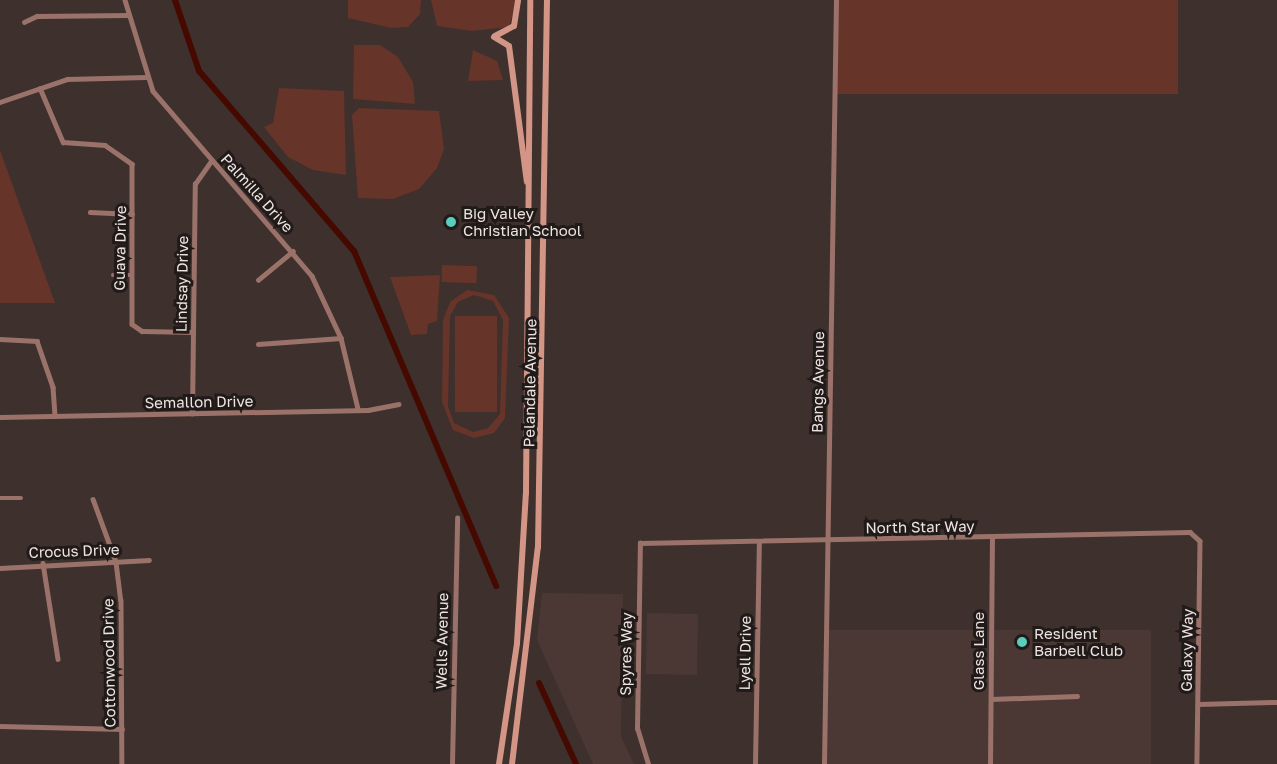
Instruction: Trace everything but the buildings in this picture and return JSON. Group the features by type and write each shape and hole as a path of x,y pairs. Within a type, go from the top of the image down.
{"main road":[{"path":"518,0 514,26 494,37 509,46 530,192"},
{"name":"Pelandale Avenue","path":"499,764 517,644 524,536 530,192 530,0"},
{"name":"Pelandale Avenue","path":"512,764 538,547 548,0"}],"street":[{"name":"Palmilla Drive","path":"125,0 146,77 212,160 293,251 312,276 341,338 358,409"},
{"name":"Bangs Avenue","path":"824,764 836,0"},
{"path":"24,22 37,16 128,15"},
{"path":"0,102 40,87 78,78 146,77"},
{"name":"Guava Drive","path":"40,87 63,142 105,145 127,158 133,168 134,328 193,332"},
{"name":"Lindsay Drive","path":"192,414 195,184 212,160"},
{"path":"90,212 132,214"},
{"path":"258,280 293,251"},
{"path":"113,275 132,275"},
{"path":"258,344 341,338"},
{"path":"0,339 35,339 54,387 55,416"},
{"name":"Semallon Drive","path":"0,417 358,409 398,404"},
{"path":"0,498 21,498"},
{"name":"Cottonwood Drive","path":"93,499 116,562 123,627 122,764"},
{"name":"Wells Avenue","path":"452,764 457,518"},
{"name":"North Star Way","path":"640,543 1190,532 1198,537"},
{"name":"Glass Lane","path":"990,764 992,537"},
{"name":"Galaxy Way","path":"1197,764 1198,537"},
{"name":"Lyell Drive","path":"755,764 759,542"},
{"name":"Spyres Way","path":"640,543 637,722 648,764"},
{"name":"Crocus Drive","path":"0,568 43,563 149,560"},
{"path":"43,563 58,659"},
{"path":"991,699 1077,696"},
{"path":"1198,704 1277,702"},
{"path":"0,726 122,729"}],"shaded area":[{"path":"348,0 421,0 420,14 408,27 391,28 348,18"},
{"path":"431,0 517,0 509,27 472,31 437,26"},
{"path":"836,0 1178,0 1178,94 836,94"},
{"path":"354,45 380,45 398,57 413,82 415,104 353,99"},
{"path":"473,50 497,61 503,80 468,81"},
{"path":"279,88 344,91 346,175 313,170 288,157 264,127 273,123"},
{"path":"359,108 439,111 444,149 437,168 419,189 393,199 358,198 352,115"},
{"path":"0,150 55,303 0,303"},
{"path":"442,265 477,266 476,283 441,282"},
{"path":"440,275 437,321 428,324 427,334 411,335 390,277"},
{"path":"467,290 494,295 509,318 505,418 494,433 474,438 453,430 442,402 443,320 450,302","holes":["474,295 493,301 503,320 500,414 488,428 473,432 454,423 448,406 450,316 458,302"]},
{"path":"455,316 497,316 497,412 455,412"},
{"path":"542,593 623,594 621,737 634,764 593,764 537,640"},
{"path":"647,613 698,614 697,675 646,674"},
{"path":"826,630 1151,630 1151,764 826,764"}],"waterway":[{"path":"175,0 199,71 354,251 496,586"},
{"path":"539,683 576,764"}],"place":[{"name":"Big Valley Christian School","path":"451,222"},
{"name":"Resident Barbell Club","path":"1022,642"}]}
